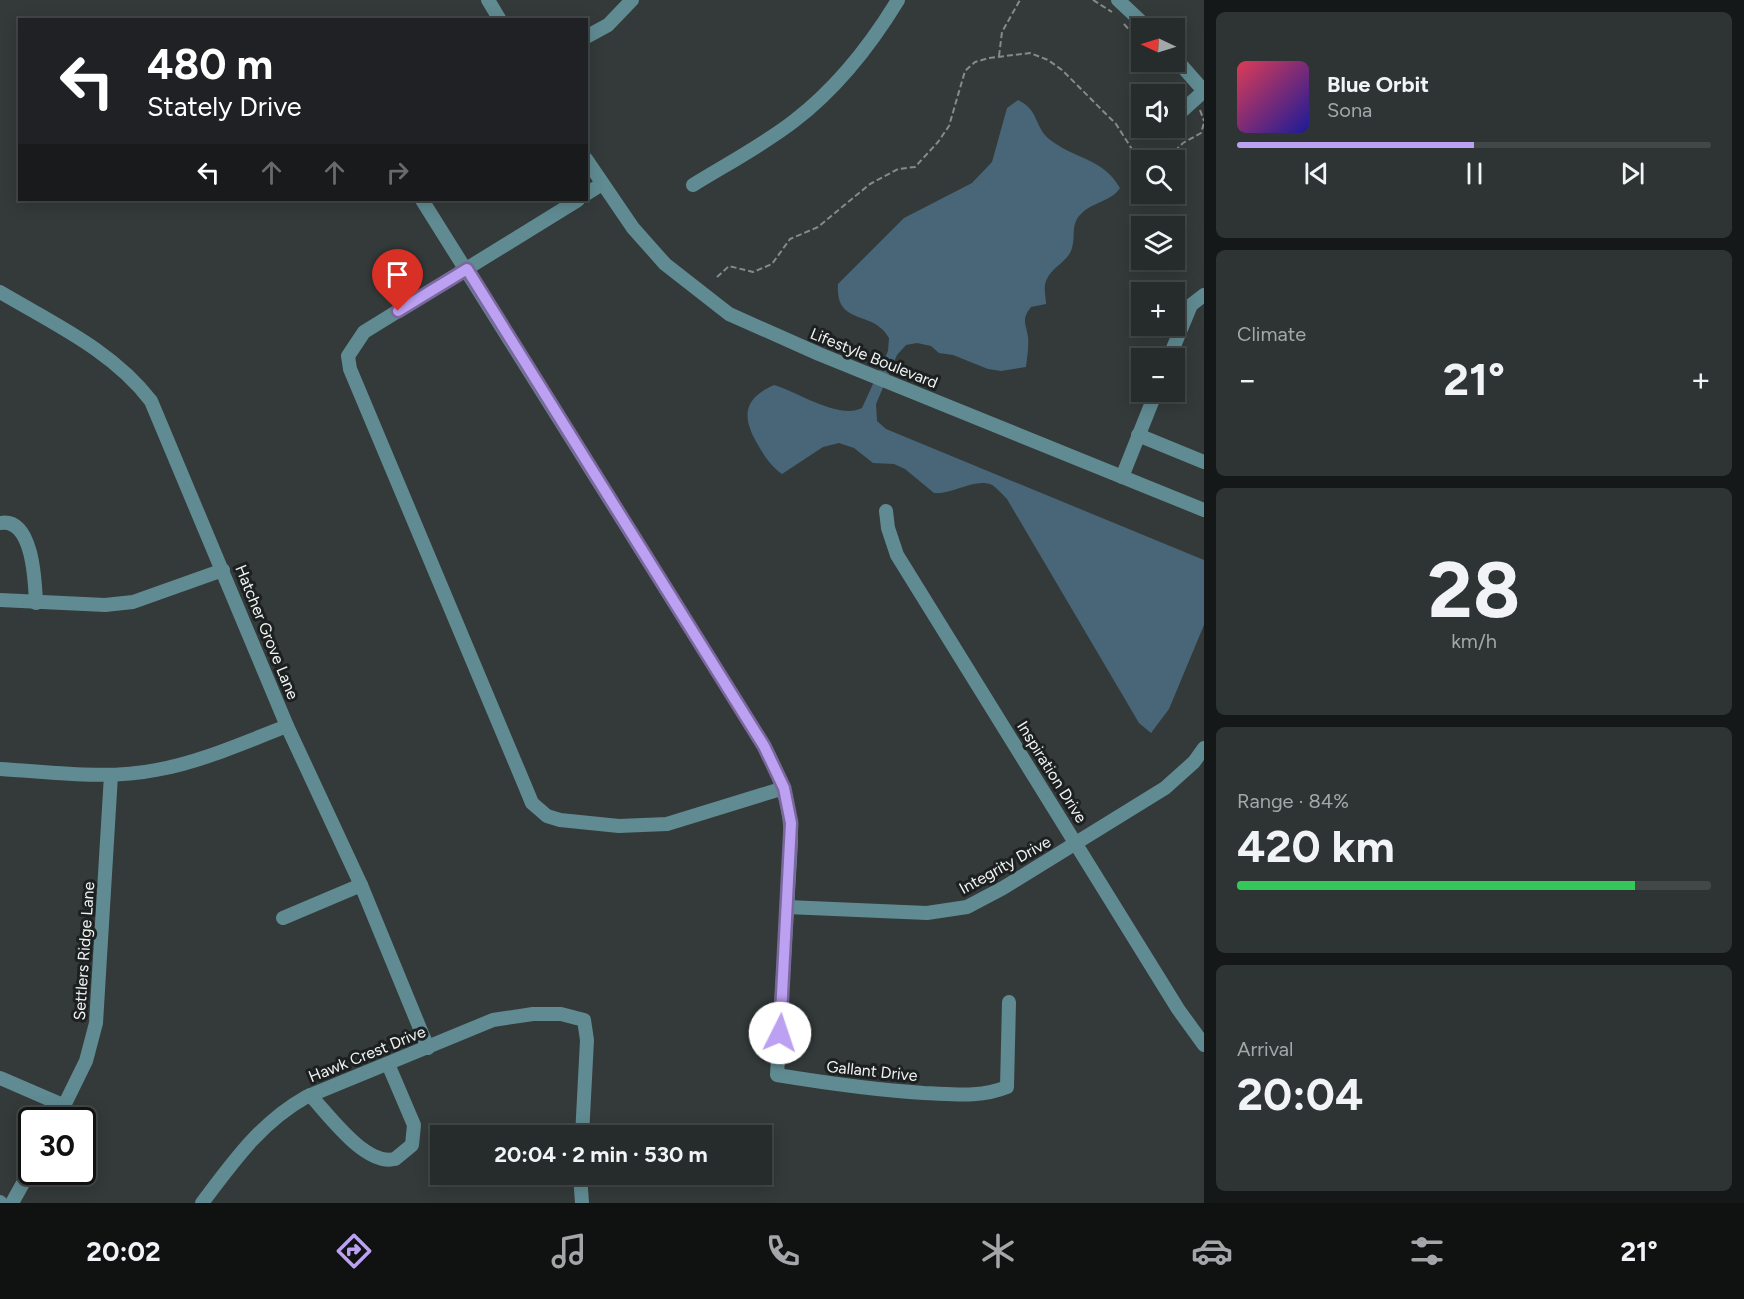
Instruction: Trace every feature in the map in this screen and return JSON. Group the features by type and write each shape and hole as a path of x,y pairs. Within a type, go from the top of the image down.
{"street":[{"path":"488,0 499,18"},
{"path":"588,36 608,25 632,0"},
{"path":"693,185 794,121 840,80 878,33 898,0"},
{"path":"1118,0 1137,18"},
{"path":"1185,69 1204,91 1185,108"},
{"name":"Lifestyle Boulevard","path":"588,162 633,228 665,264 729,314 911,392 1204,510"},
{"path":"588,193 602,184"},
{"name":"Gallant Drive","path":"423,201 764,746 784,788 791,823 777,1075 880,1090 970,1095 993,1092 1007,1087 1009,1002"},
{"path":"576,201 364,332 348,356 350,369 529,794 538,809 560,820 619,826 667,824 784,788"},
{"name":"Hatcher Grove Lane","path":"0,292 104,355 138,384 151,401 224,570 287,726 361,885 429,1048"},
{"path":"1173,348 1191,305 1204,295"},
{"path":"1122,477 1152,402"},
{"path":"1138,435 1204,462"},
{"name":"Inspiration Drive","path":"886,511 890,537 897,555 1178,1009 1204,1045"},
{"path":"0,524 6,522 18,527 24,536 34,575 36,603"},
{"path":"0,600 105,605 133,602 224,570"},
{"path":"0,769 111,775 154,771 189,763 287,726"},
{"name":"Integrity Drive","path":"787,907 915,913 956,909 984,899 1165,788 1186,771 1204,748"},
{"name":"Settlers Ridge Lane","path":"65,1106 86,1061 99,1008 111,775"},
{"path":"283,918 361,885"},
{"name":"Hawk Crest Drive","path":"202,1203 252,1138 282,1112 310,1095 506,1017 548,1014 584,1020 587,1040 583,1125"},
{"path":"310,1095 362,1150 377,1158 395,1159 412,1145 414,1125 388,1064"},
{"path":"0,1078 65,1106"},
{"path":"12,1203 22,1185"},
{"path":"581,1185 582,1203"}],"path":[{"path":"999,56 1002,32 1020,0"},
{"path":"1093,0 1120,16"},
{"path":"1123,22 1131,31"},
{"path":"717,276 729,266 753,272 772,264 790,239 818,227 870,184 898,170 915,167 926,157 949,126 964,71 975,62 999,56 1030,53 1048,60 1062,70 1081,92 1101,107 1116,124 1132,150"},
{"path":"1176,150 1183,143 1201,133 1204,123"}],"water":[{"path":"1018,100 1030,108 1049,139 1105,170 1120,188 1112,196 1086,209 1078,217 1070,253 1047,279 1046,304 1031,307 1028,311 1025,322 1028,341 1026,367 1001,371 988,369 953,355 939,353 931,346 917,343 906,345 897,355 876,404 877,421 886,429 1204,560 1204,625 1169,709 1151,733 1139,723 1007,499 994,486 979,483 934,493 905,469 894,464 873,463 854,448 839,443 823,447 782,474 766,457 749,426 748,410 751,403 763,390 774,385 830,408 853,411 862,408 888,351 889,338 874,323 856,316 842,306 838,284 904,218 972,183 992,162 1007,108"}],"route":[{"path":"398,311 467,269 764,746 781,778 791,823 780,1033"}]}
